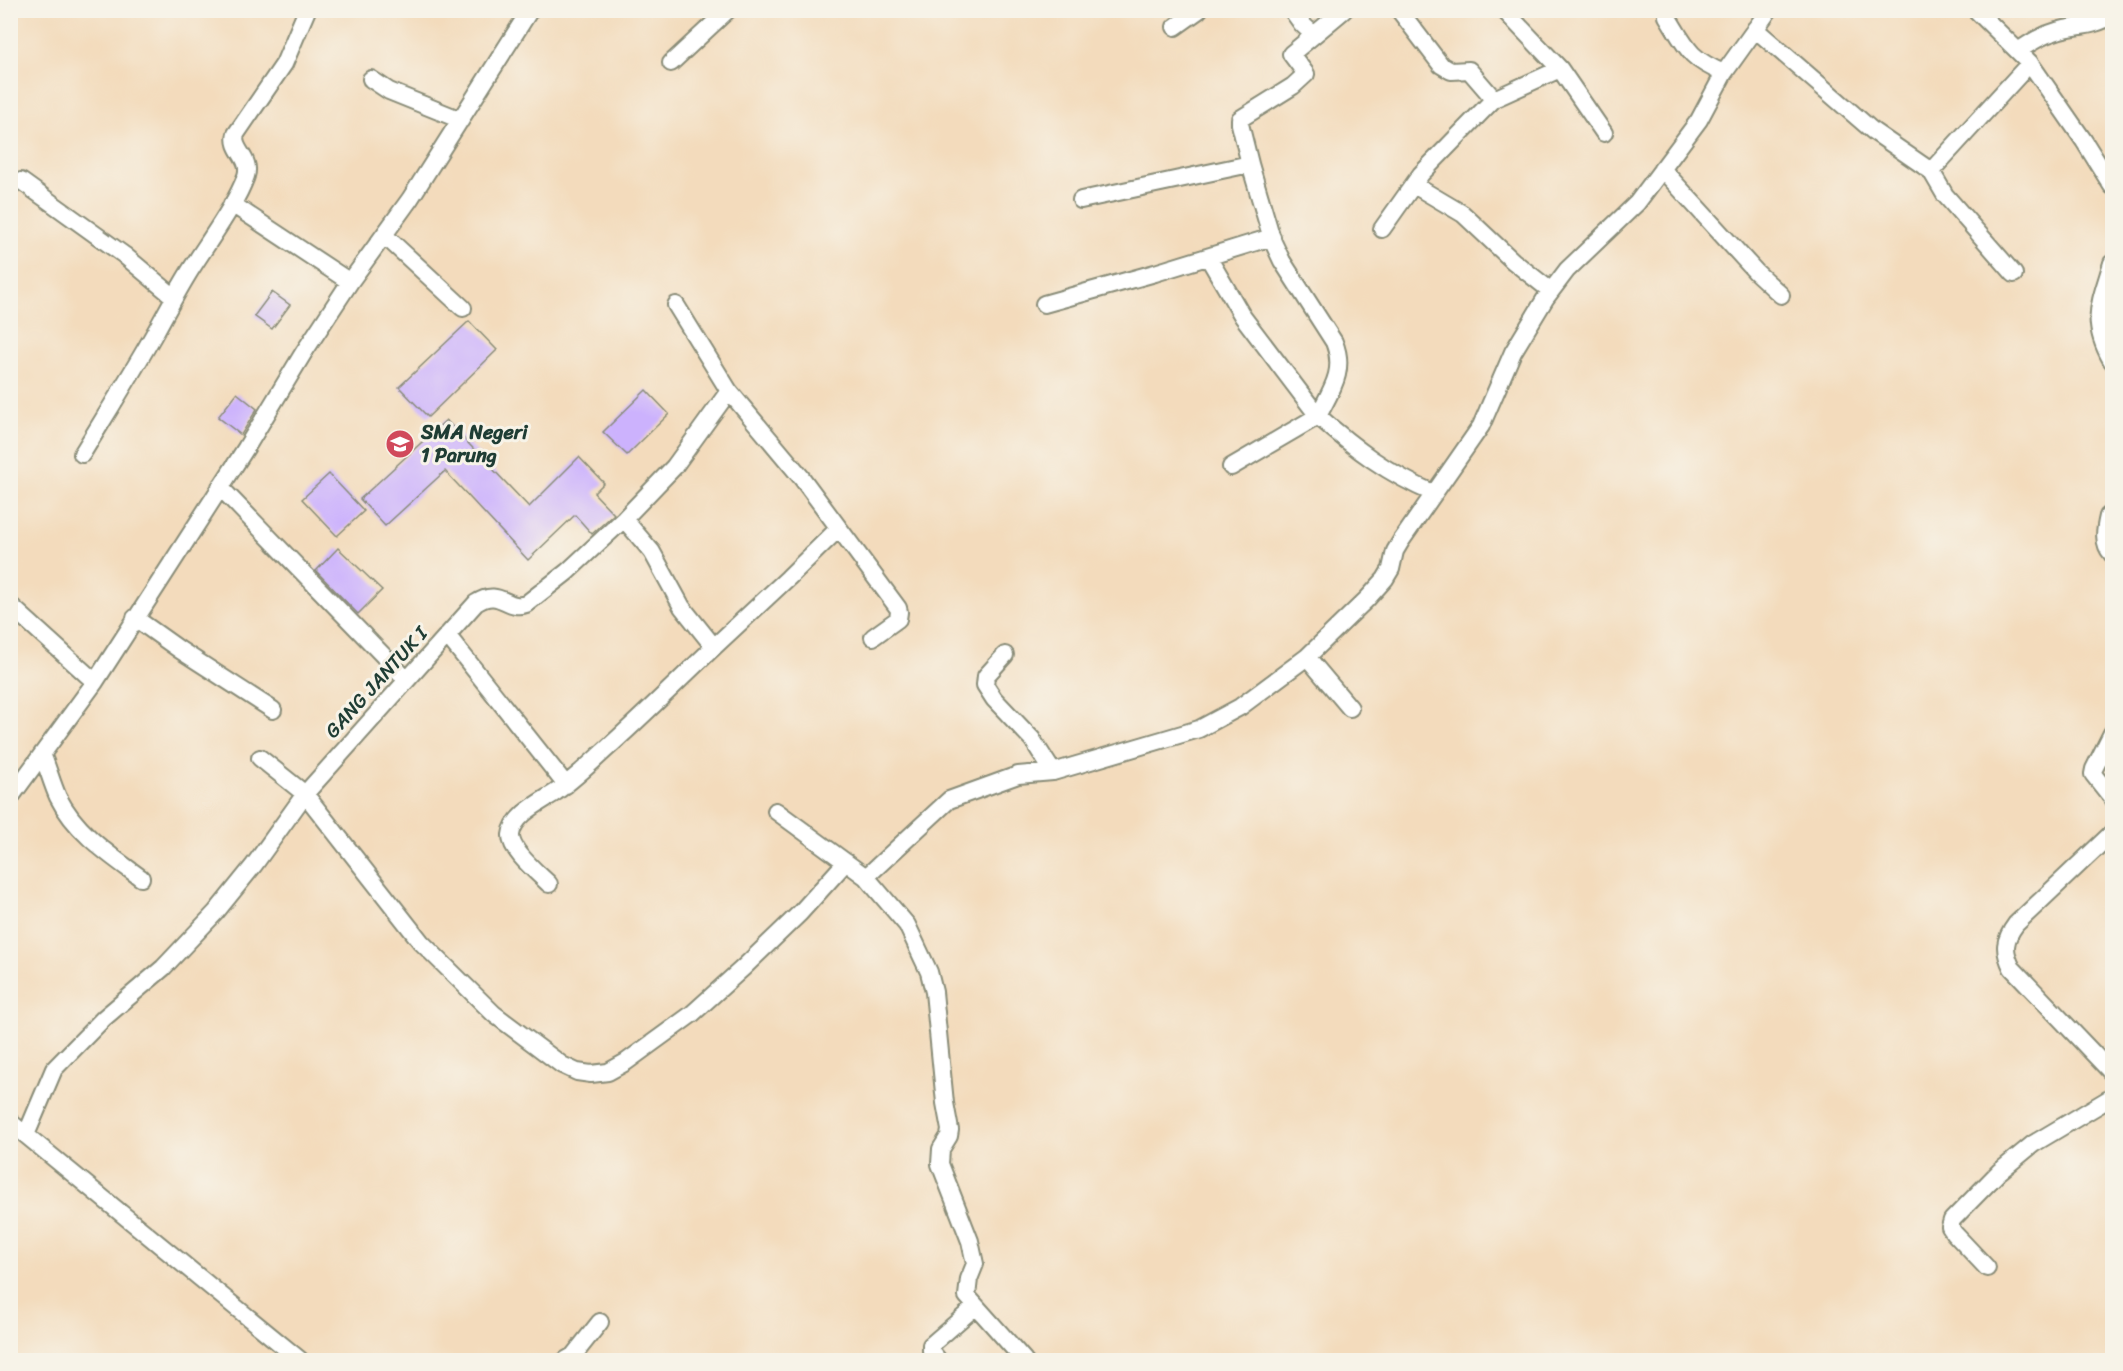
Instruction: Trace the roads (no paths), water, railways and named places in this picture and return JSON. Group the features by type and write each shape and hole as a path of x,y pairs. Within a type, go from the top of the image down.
{"street":[{"path":"82,454 245,179 247,168 244,157 236,146 236,134 284,64 307,10"},
{"path":"10,798 94,682 246,447 299,360 461,120 530,10"},
{"path":"671,63 728,10"},
{"path":"1175,27 1199,10"},
{"path":"1292,10 1314,35"},
{"path":"1231,467 1318,416 1340,369 1339,354 1334,342 1282,261 1272,237 1250,164 1240,119 1293,86 1306,74 1291,54 1344,10"},
{"path":"1399,10 1441,65 1451,71 1469,70 1494,99"},
{"path":"1504,10 1560,69 1604,133"},
{"path":"866,877 949,800 1018,775 1053,772 1199,729 1240,707 1307,657 1385,579 1391,569 1395,550 1481,426 1513,352 1551,291 1567,270 1637,203 1699,120 1724,72 1769,10"},
{"path":"1976,10 2030,63 2112,186"},
{"path":"2018,51 2043,35 2092,25 2112,15"},
{"path":"1667,16 1692,56 1703,64 1724,72"},
{"path":"1755,29 1873,131 1931,171 1945,195 2014,274"},
{"path":"1931,171 2030,63"},
{"path":"1382,229 1414,184 1450,143 1472,124 1494,99 1560,69"},
{"path":"371,79 389,91 461,120"},
{"path":"1081,200 1250,164"},
{"path":"1662,169 1780,295"},
{"path":"21,181 124,255 174,297"},
{"path":"1414,184 1463,214 1513,261 1551,291"},
{"path":"232,204 350,282"},
{"path":"384,235 464,308"},
{"path":"1044,304 1272,237"},
{"path":"1208,257 1243,317 1318,416 1352,447 1402,479 1433,493"},
{"path":"2112,263 2101,300 2098,328 2112,361"},
{"path":"676,305 729,391 801,477 899,612 898,619 873,637"},
{"name":"GANG JANTUK I","path":"26,1135 54,1070 104,1018 163,968 216,912 254,865 305,794 357,733 476,603 485,597 492,597 518,605 526,604 567,572 624,519 674,467 729,391"},
{"path":"220,487 407,680"},
{"path":"2108,516 2105,540 2112,554"},
{"path":"624,519 652,552 682,607 714,647"},
{"path":"549,884 512,844 514,825 521,816 566,785 634,724 838,529"},
{"path":"10,605 94,682"},
{"path":"135,618 273,710"},
{"path":"447,635 566,785"},
{"path":"1005,655 986,676 985,685 994,699 1032,739 1053,772"},
{"path":"1307,657 1350,708"},
{"path":"2112,733 2093,774 2112,798"},
{"path":"42,754 58,797 73,820 84,833 141,878"},
{"path":"260,758 305,794 421,942 486,1006 562,1065 577,1072 591,1074 608,1072 626,1062 692,1014 792,921 846,862"},
{"path":"776,811 866,877 907,925 929,972 934,992 945,1103 950,1130 941,1149 940,1164 970,1241 975,1264 969,1279 967,1296 1024,1360"},
{"path":"2112,833 2016,924 2007,935 2004,945 2012,968 2112,1073"},
{"path":"1987,1268 1954,1233 1950,1227 1952,1220 1999,1172 2033,1144 2112,1097"},
{"path":"10,1122 300,1360"},
{"path":"938,1360 931,1351 931,1345 976,1306"},
{"path":"566,1360 573,1356 600,1322"}],"place":[{"name":"SMA Negeri 1 Parung","path":"400,444"}]}
